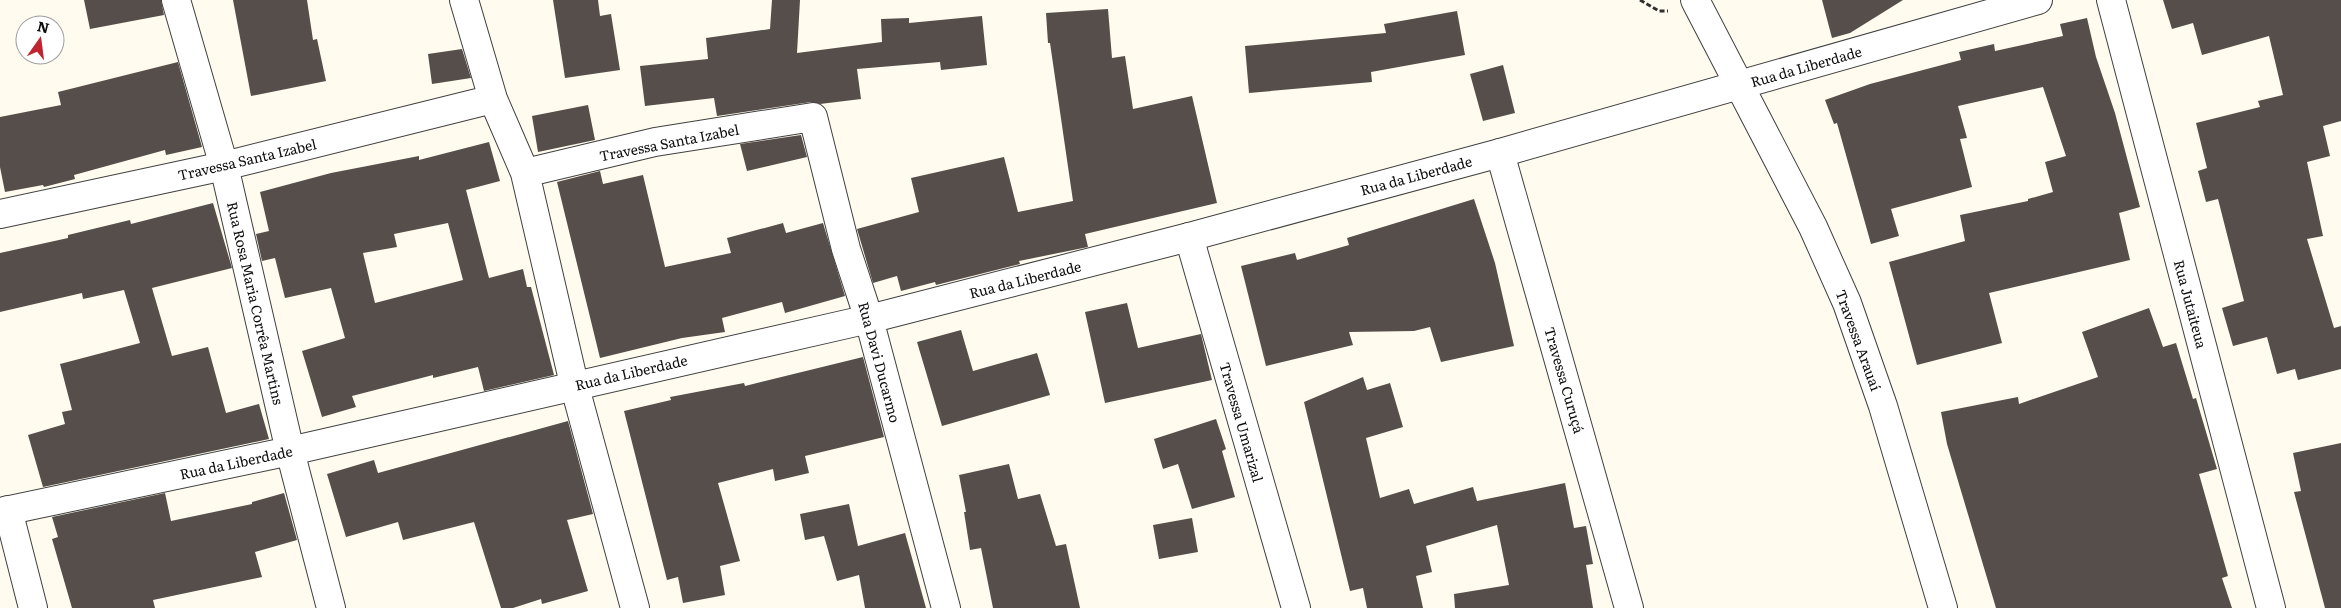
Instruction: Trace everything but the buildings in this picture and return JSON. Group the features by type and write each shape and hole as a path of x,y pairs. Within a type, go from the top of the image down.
{"street":[{"name":"Rua Rosa Maria Corrêa Martins","path":"176,0 224,166 290,451 331,608"},
{"path":"464,0 493,99 525,173 574,384 635,608"},
{"name":"Travessa Arauaí","path":"1695,0 1813,227 1847,303 1883,406 1943,608"},
{"name":"Rua da Liberdade","path":"4,511 290,451 574,384 869,319 1189,237 1500,153 2038,0"},
{"name":"Rua Jutaiteua","path":"2111,0 2271,608"},
{"name":"Travessa Santa Izabel","path":"0,214 224,166 493,99"},
{"name":"Travessa Santa Izabel","path":"525,173 655,142 813,117"},
{"name":"Rua Davi Ducarmo","path":"813,117 846,249 869,319 946,608"},
{"name":"Travessa Curuçá","path":"1500,153 1629,608"},
{"name":"Travessa Umarizal","path":"1189,237 1296,608"},
{"path":"4,511 33,608"}]}
